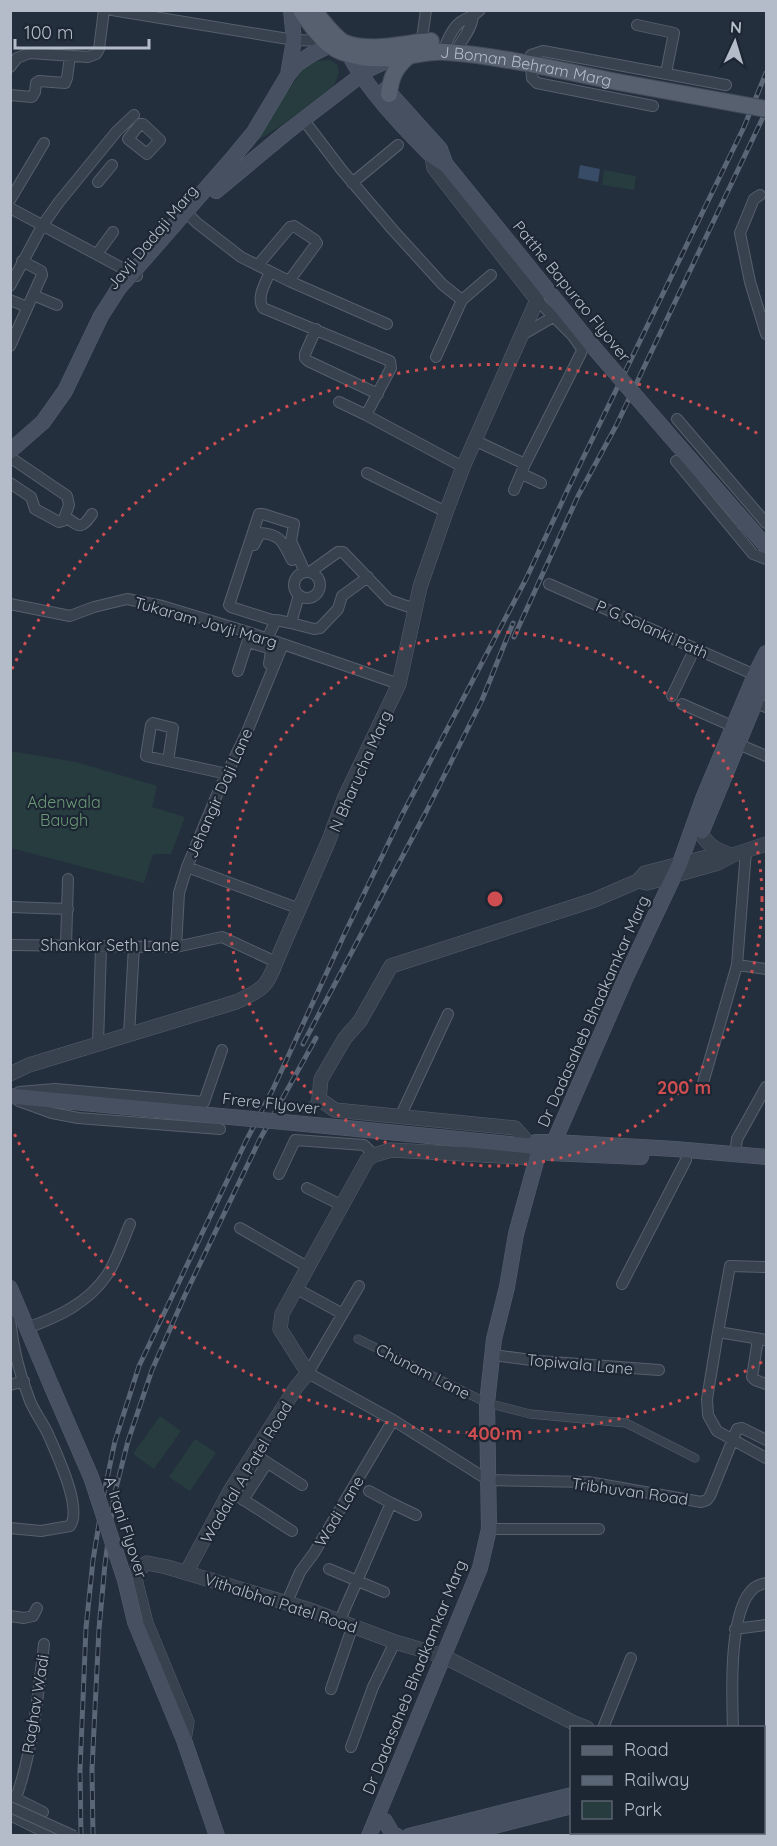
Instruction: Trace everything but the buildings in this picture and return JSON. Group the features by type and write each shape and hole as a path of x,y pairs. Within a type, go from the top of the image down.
{"main road":[{"name":"Javji Dadaji Marg","path":"288,75 294,40 291,10"},
{"path":"301,10 350,54"},
{"path":"314,10 350,54"},
{"name":"J Boman Behram Marg","path":"350,54 372,47 418,50 451,47 619,77 766,109"},
{"path":"337,94 362,94 389,101 394,71 418,50"},
{"name":"J Boman Behram Marg","path":"350,54 393,58 418,50"},
{"name":"Javji Dadaji Marg","path":"12,458 45,433 84,364 104,317 136,274 189,215 254,132 297,64 312,54 350,54 337,94 220,185 189,215"},
{"name":"Patthe Bapurao Flyover","path":"350,54 389,101 440,149 441,162 595,349 766,546"},
{"name":"J Boman Behram Marg","path":"619,77 766,100"},
{"name":"Dr Dadasaheb Bhadkamkar Marg","path":"681,868 704,796 761,675 766,653"},
{"name":"Dr Dadasaheb Bhadkamkar Marg","path":"369,1836 447,1658 489,1572 497,1543 491,1404 494,1339 507,1287 516,1234 542,1148 681,868 701,833 738,744 761,705 761,675"},
{"name":"Frere Flyover","path":"10,1096 220,1123 347,1128 542,1148"},
{"path":"542,1148 766,1157"},
{"path":"542,1148 766,1166"},
{"name":"Dr Dadasaheb Bhadkamkar Marg","path":"491,1404 514,1289 539,1185 542,1148"},
{"name":"A Irani Flyover","path":"10,1288 91,1477 125,1580 135,1622 184,1740 217,1836"},
{"name":"Dr Dadasaheb Bhadkamkar Marg","path":"382,1828 480,1568 489,1529 493,1480"},
{"path":"409,1836 570,1796"},
{"path":"455,1836 486,1831 570,1807"},
{"path":"382,1828 398,1836"}],"street":[{"path":"10,67 17,58 30,53 88,57 96,54 99,49 104,10"},
{"path":"418,50 426,10"},
{"path":"120,11 294,40 350,54"},
{"path":"451,47 461,21 477,14"},
{"path":"637,25 674,33 666,73"},
{"path":"653,106 537,83 532,78 531,60 543,51 726,84"},
{"path":"10,95 32,97 36,83 39,81 65,83 70,56"},
{"path":"10,286 42,226 91,163 134,115"},
{"path":"303,119 352,183 431,273 462,300"},
{"path":"125,124 134,131"},
{"path":"44,143 12,202 42,226 136,274"},
{"path":"352,183 398,145"},
{"path":"441,162 434,168 537,300 582,348 514,490"},
{"path":"91,163 105,173"},
{"path":"760,195 754,199 740,233 750,282 761,298 766,334"},
{"path":"189,215 241,257 387,324"},
{"path":"258,265 290,227 294,226 317,243 290,280"},
{"path":"97,254 113,232"},
{"path":"10,346 42,273 22,261"},
{"path":"270,272 260,297 263,308 390,361 391,368 366,416"},
{"path":"436,357 462,300 490,275"},
{"path":"33,295 57,305"},
{"path":"10,300 27,307"},
{"name":"N Bharucha Marg","path":"10,1074 29,1065 236,1002 262,990 273,973 344,799 399,684 420,587 446,512 463,467 537,300"},
{"path":"522,335 553,317"},
{"path":"316,329 305,358 378,394"},
{"path":"339,402 463,467"},
{"path":"677,419 766,523"},
{"path":"476,441 524,469 541,483"},
{"path":"10,483 31,497 37,510 59,522 66,517 69,504 67,496 12,458"},
{"path":"676,461 753,554 766,560"},
{"path":"367,473 446,512"},
{"path":"66,517 82,526 92,514"},
{"path":"368,577 342,596 338,609 320,628 314,629 279,619 274,621 236,609 229,603 259,514 263,514 294,524 291,541 307,572 317,576 320,581 319,591 311,597 306,598 299,595 295,590 295,580 298,576 307,572 341,552 345,553 368,577 388,600 415,609"},
{"path":"232,627 258,534 264,533 280,538 292,560"},
{"name":"P G Solanki Path","path":"549,584 761,675"},
{"path":"291,623 299,595"},
{"name":"Tukaram Javji Marg","path":"10,604 70,616 127,599 162,606 232,627 249,638 267,639 399,684"},
{"path":"267,639 274,621"},
{"path":"238,670 249,638 271,651 272,655 266,673 269,676"},
{"path":"271,651 283,644"},
{"name":"Jehangir Daji Lane","path":"176,947 179,893 187,867 283,644"},
{"path":"672,696 694,648"},
{"path":"682,704 732,726"},
{"path":"738,744 766,756"},
{"path":"168,761 226,774"},
{"path":"701,833 714,849 740,853"},
{"path":"307,1110 319,1099 321,1079 345,1038 360,1021 391,966 594,900 638,881 645,873 681,868 715,855 740,853 766,844"},
{"path":"703,1083 737,965 740,853"},
{"path":"187,867 300,909"},
{"path":"66,945 68,879"},
{"path":"10,907 68,909"},
{"name":"Shankar Seth Lane","path":"10,945 176,947 222,937 276,962"},
{"path":"129,1035 134,946"},
{"path":"98,1044 101,947"},
{"path":"737,965 766,969"},
{"path":"400,1116 448,1014"},
{"path":"10,1096 23,1091 55,1089 204,1102 222,1050"},
{"path":"735,1155 737,1140 766,1087"},
{"path":"319,1099 335,1110 515,1128 542,1148"},
{"path":"279,1174 296,1136 364,1145 374,1155"},
{"path":"493,1480 393,1420 308,1373 280,1329 282,1314 367,1160 374,1155 391,1150 542,1148"},
{"path":"622,1284 686,1160"},
{"path":"307,1188 342,1206"},
{"path":"27,1328 54,1318 88,1297 107,1274 130,1224"},
{"path":"240,1228 309,1268"},
{"path":"766,1267 730,1266 707,1399 708,1415 717,1431 766,1458"},
{"path":"308,1373 341,1313 359,1286"},
{"path":"297,1289 341,1313"},
{"path":"10,1320 30,1403 47,1433 73,1501 73,1521 70,1526 41,1531 10,1528"},
{"path":"718,1332 762,1340 752,1377 766,1384"},
{"name":"Chunam Lane","path":"358,1339 491,1404 530,1414 626,1423 695,1458"},
{"name":"Topiwala Lane","path":"501,1356 659,1370"},
{"name":"Wadalal A Patel Road","path":"186,1573 230,1491 297,1386 308,1373"},
{"path":"10,1385 24,1382"},
{"name":"Wadi Lane","path":"287,1602 300,1572 314,1553 393,1420"},
{"path":"732,1440 737,1429 740,1428 766,1440"},
{"name":"Tribhuvan Road","path":"493,1480 588,1482 701,1502 710,1496 732,1440"},
{"path":"254,1454 302,1485"},
{"path":"243,1500 267,1463"},
{"path":"230,1491 292,1531"},
{"path":"369,1491 416,1515"},
{"path":"340,1620 391,1503"},
{"path":"497,1529 599,1529"},
{"name":"Vithalbhai Patel Road","path":"184,1740 187,1722 146,1623 135,1574 141,1566 147,1563 287,1602 395,1642 447,1658 582,1726"},
{"path":"329,1569 384,1592"},
{"path":"733,1726 732,1677 735,1629 748,1594 753,1588 766,1583"},
{"path":"10,1616 24,1618 33,1616 37,1608"},
{"path":"331,1689 353,1625"},
{"path":"735,1629 766,1625"},
{"path":"351,1747 373,1687 395,1642"},
{"name":"Raghav Wadi","path":"12,1800 22,1782 36,1717 44,1644"},
{"path":"604,1726 631,1658"},
{"path":"12,1800 43,1812"},
{"path":"12,1800 74,1836"},
{"path":"10,1815 52,1836"}],"green space":[{"path":"330,60 337,64 339,72 334,86 282,125 251,144 303,69 316,61"},
{"path":"604,170 636,176 634,190 602,185"},
{"name":"Adenwala Baugh","path":"10,751 76,762 157,786 152,807 185,817 171,854 153,854 144,883 11,848"},
{"path":"160,1416 181,1431 154,1469 133,1454"},
{"path":"195,1439 216,1453 190,1491 169,1477"}],"water":[{"path":"580,165 600,169 598,182 578,178"}],"railway":[{"path":"81,1836 80,1770 86,1628 93,1560 115,1441 139,1366 402,815 526,579 744,127 766,73"},
{"path":"514,637 578,496 616,426 766,111"},
{"path":"303,1044 426,812 482,700 513,623"},
{"path":"93,1836 92,1769 99,1629 114,1496 128,1441 152,1370 185,1295 260,1139 316,1038"}]}
